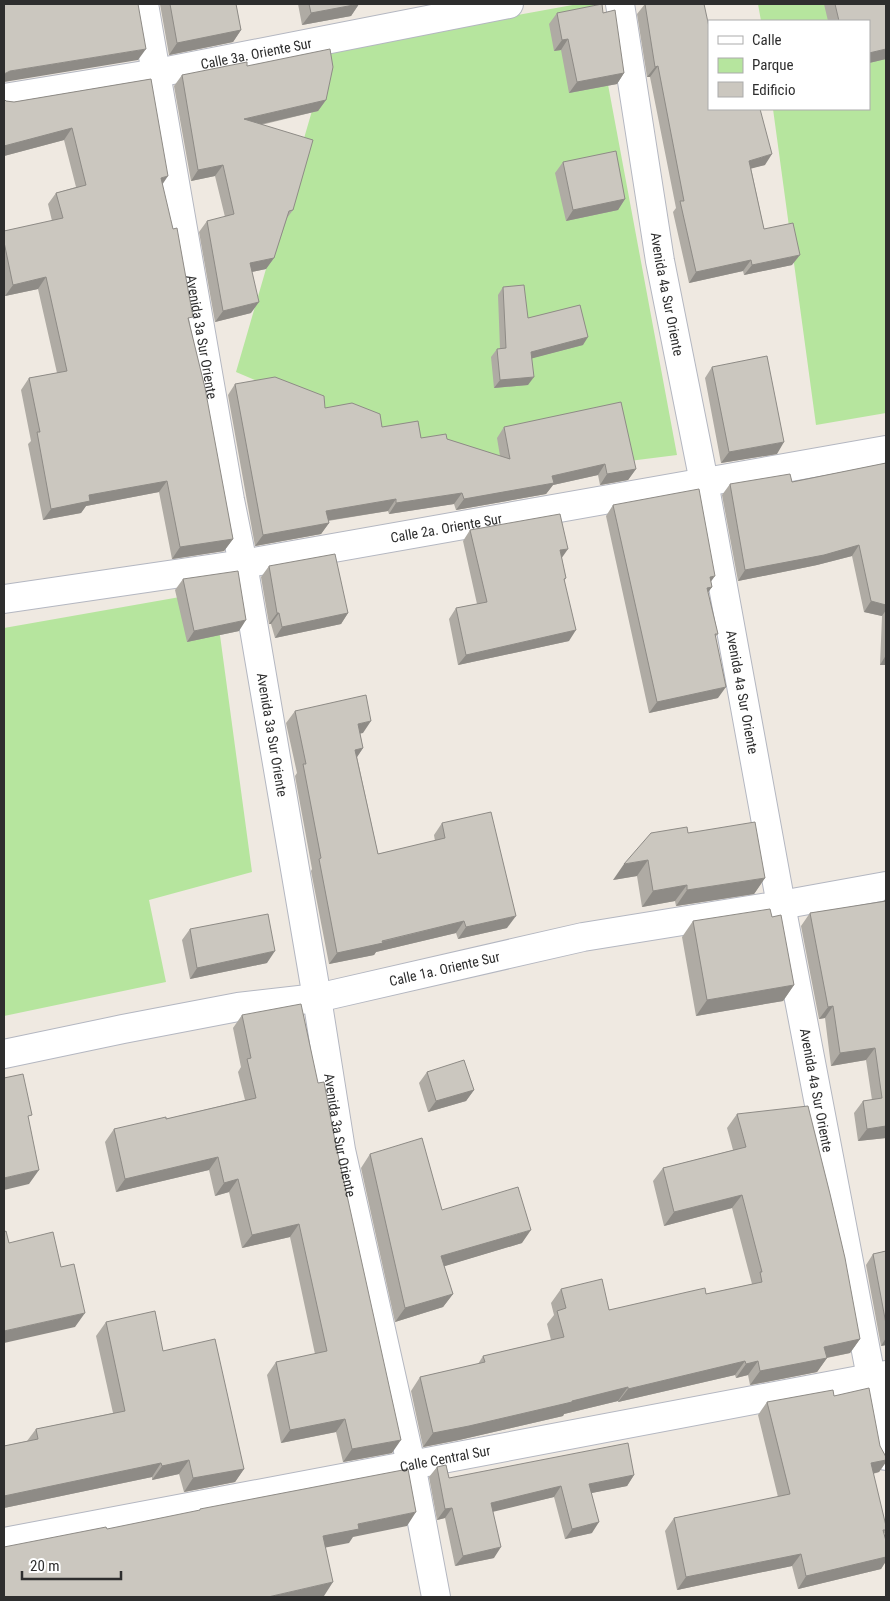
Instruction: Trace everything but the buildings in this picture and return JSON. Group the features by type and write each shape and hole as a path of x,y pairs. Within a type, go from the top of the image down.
{"street":[{"name":"Avenida 3a Sur Oriente","path":"144,4 317,998 341,1150 411,1464 436,1597"},
{"name":"Calle 3a. Oriente Sur","path":"4,98 157,73 509,4"},
{"name":"Avenida 4a Sur Oriente","path":"620,4 660,261 704,482 781,905 879,1376 886,1456"},
{"name":"Calle 2a. Oriente Sur","path":"4,599 242,564 886,450"},
{"name":"Calle 1a. Oriente Sur","path":"4,1054 238,1007 317,998 583,936 781,905 886,886"},
{"name":"Calle Central Sur","path":"4,1542 879,1376"}],"green space":[{"path":"578,4 593,4 677,455 485,479 236,372 330,49"},
{"path":"758,4 886,4 886,413 816,425 773,110 870,110 870,20 761,20"},
{"path":"214,591 252,872 149,900 166,982 4,1016 4,628"}]}
